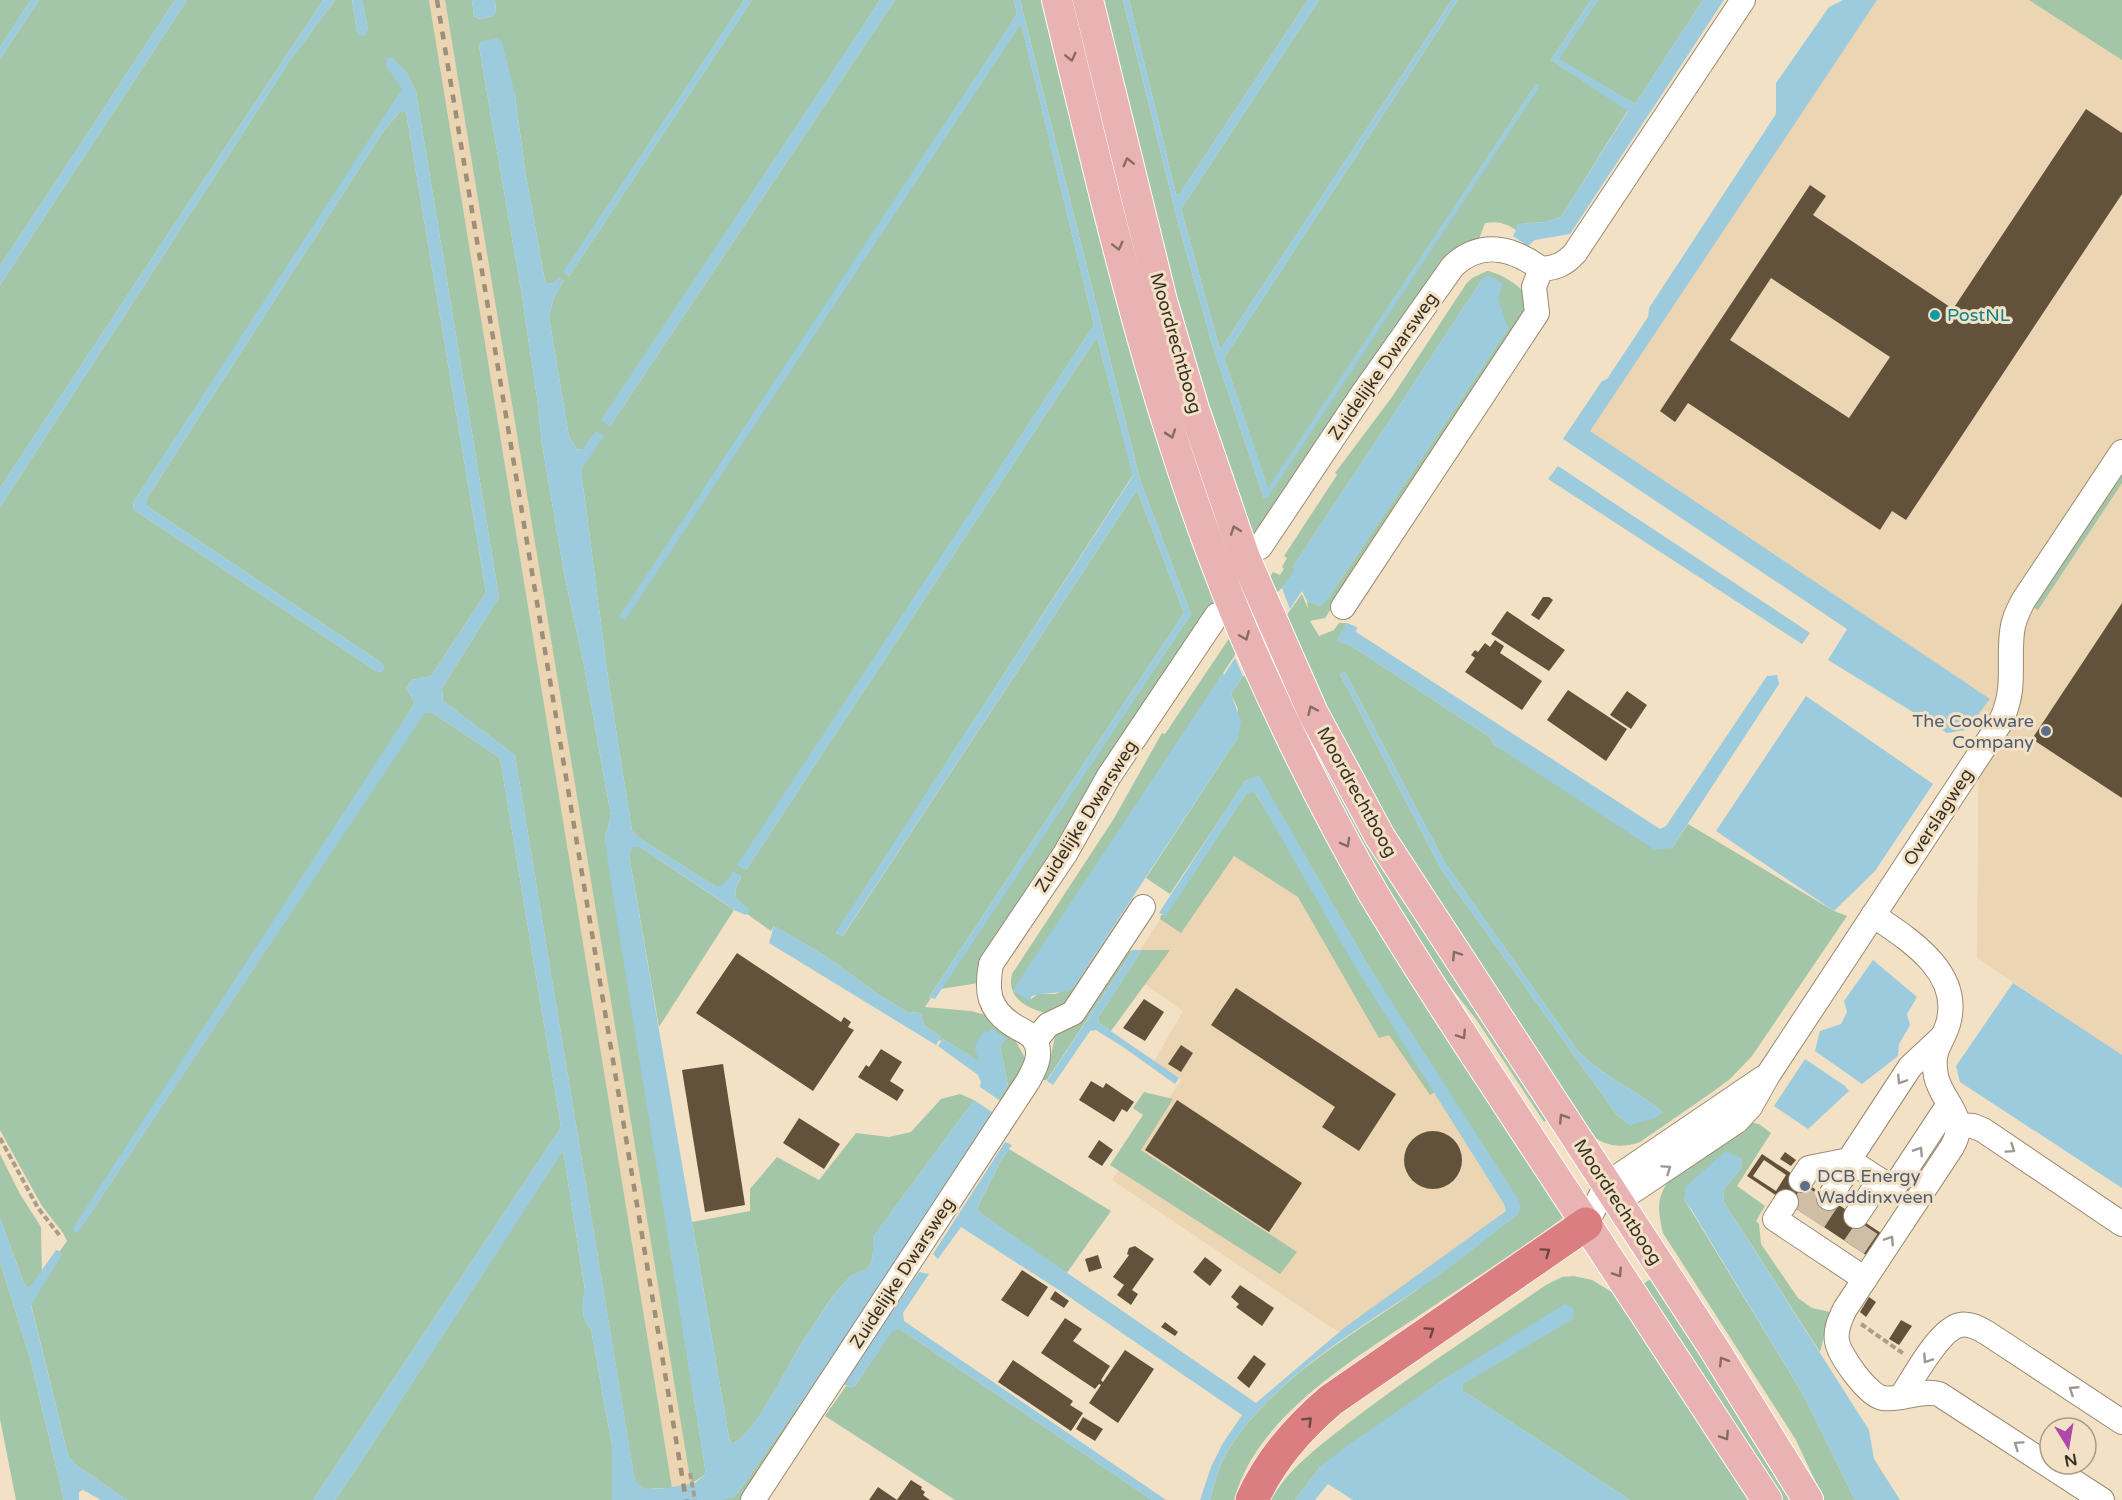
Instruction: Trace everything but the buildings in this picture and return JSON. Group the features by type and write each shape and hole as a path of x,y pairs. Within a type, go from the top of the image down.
{"highway":[{"path":"1252,1500 1263,1477 1285,1445 1331,1400 1586,1224"}],"main road":[{"name":"Moordrechtboog","path":"1057,0 1134,310 1165,418 1218,572 1258,666 1318,792 1372,891 1436,996 1767,1500"},
{"name":"Moordrechtboog","path":"1088,0 1162,301 1191,398 1245,558 1313,713 1380,837 1716,1350 1808,1500"},
{"name":"Overslagweg","path":"1586,1224 1613,1193"}],"street":[{"path":"1342,607 1537,313 1534,287 1541,269 1557,267 1575,253 1743,0"},
{"name":"Zuidelijke Dwarsweg","path":"1260,547 1361,396 1453,266 1463,257 1476,251 1490,249 1511,252 1541,269"},
{"name":"Overslagweg","path":"1613,1193 1737,1121 1750,1107 1768,1076 2000,723 2011,696 2012,631 2015,618 2023,601 2122,452"},
{"name":"Zuidelijke Dwarsweg","path":"753,1500 1028,1082 1037,1062 1038,1052 1035,1041 1001,1016 992,1004 988,995 987,982 991,964 1065,854 1108,776 1217,615"},
{"path":"1035,1041 1048,1025 1072,1013 1143,907"},
{"path":"1873,915 1917,946 1935,966 1948,990 1950,1005 1948,1024 1935,1054 1935,1072 1942,1093 1954,1115 1956,1138 1843,1312 1838,1325 1837,1341 1858,1378 1877,1397 1886,1399 1928,1392 1943,1396 2102,1500"},
{"path":"1835,1202 1868,1173 1910,1067 1941,1038"},
{"path":"1835,1202 1868,1173 1954,1115"},
{"path":"1954,1115 1983,1130 2122,1224"},
{"path":"1835,1202 1822,1177 1868,1173"},
{"path":"1818,1235 1865,1279"},
{"path":"1901,1397 1948,1331 1957,1326 1972,1326 1987,1333 2122,1422"}],"path":[{"path":"0,1138 38,1208 60,1236"},
{"path":"1843,1312 1922,1366"},
{"path":"690,1473 695,1500"}],"shaded area":[{"path":"429,0 445,0 694,1500 672,1488"},
{"path":"1860,0 2122,0 2122,1056 1977,958 1979,724 1963,709 1571,439"},
{"path":"1249,786 1515,1208 1343,1335 1112,1180 1182,1079 1153,1063 1183,1011 1126,971"}],"green space":[{"path":"0,0 31,0 0,47"},
{"path":"39,0 175,0 0,266 0,59"},
{"path":"187,0 323,0 0,488 0,285"},
{"path":"335,0 352,0 357,32 368,30 362,0 429,0 672,1488 645,1489 635,1482 515,755 443,701 442,688 499,597 416,92 405,70 386,65 403,89 133,503 134,510 376,671 382,672 384,668 382,663 147,506 147,498 383,132 400,112 406,112 486,593 431,676 412,680 406,688 415,703 78,1232 424,713 431,712 500,758 561,1127 313,1500 127,1500 76,1465 68,1455 31,1304 67,1241 42,1206 0,1130 0,507 289,62"},
{"path":"445,0 472,0 474,16 480,19 493,16 496,11 495,0 744,0 564,272 569,276 752,0 880,0 602,420 610,426 895,0 1014,0 1017,14 624,620 1021,23 1094,325 738,865 746,870 1097,337 1133,475 836,933 843,936 1137,490 1184,613 929,997 931,998 925,1007 971,1011 989,1016 1015,1040 1025,1058 1025,1067 1002,1102 999,1100 1008,1085 1000,1046 1006,1039 980,1062 943,1039 939,1040 941,1037 924,1025 921,1013 907,1012 824,955 774,926 771,931 747,914 749,910 735,897 741,877 721,887 715,886 639,838 632,831 609,685 581,470 596,431 583,450 577,449 569,437 549,317 554,297 564,281 559,278 554,283 548,284 545,281 525,170 515,95 482,41 479,46 522,296 542,444 564,573 584,665 611,816 605,837 706,1474 691,1484"},
{"path":"1020,0 1045,0 1215,600 978,983 941,989 1191,614 1140,480"},
{"path":"1099,0 1123,0 1178,223 1214,351 1264,498 1539,86 1536,84 1268,489 1224,358 1458,0 1591,0 1551,60 1628,110 1561,217 1545,222 1519,224 1516,230 1501,223 1485,223 1479,239 1451,251 1440,262 1252,543 1175,305"},
{"path":"1129,0 1308,0 1179,195 1176,194"},
{"path":"1319,0 1452,0 1220,350 1181,209"},
{"path":"1598,0 1703,0 1635,104 1558,59"},
{"path":"2029,0 2122,0 2122,60"},
{"path":"1487,271 1509,280 1527,297 1529,312 1325,618 1310,621 1319,636 1334,630 1339,623 1347,623 1337,641 1350,645 1491,738 1493,744 1672,848 1688,824 1834,911 1847,916 1752,1056 1730,1079 1640,1142 1626,1145 1607,1144 1589,1134 1421,883 1346,755 1283,620 1302,594 1308,609 1307,601 1321,606 1329,597 1508,329 1486,278 1483,278 1293,567 1295,570 1282,588 1273,596 1267,581 1273,572 1280,575 1287,558 1284,556 1337,475 1335,473 1392,397 1472,278","holes":["1345,672 1445,863 1577,1050 1597,1067 1663,1112 1630,1125 1617,1115 1442,871 1340,674"]},
{"path":"2122,473 2122,483 2038,610 2033,607"},
{"path":"1230,637 1236,651 1235,655 1014,991 1031,999 1038,994 1055,994 1073,988 1133,898 1140,902 1076,996 1051,1014 1027,1006 1016,997 1012,990 1012,974 1113,820 1162,733 1165,734"},
{"path":"1269,643 1550,1118 1544,1122 1478,1022 1413,938 1346,822 1263,651"},
{"path":"1243,676 1251,677 1567,1215 1374,1345 1315,1388 1265,1439 1246,1468 1234,1500 1210,1500 1220,1467 1229,1449 1272,1397 1325,1353 1438,1275 1518,1214 1365,960 1259,776 1245,781 1170,894 1146,878 1238,737 1238,709 1231,694"},
{"path":"1249,792 1255,792 1435,1092 1430,1095 1389,1035 1379,1038 1298,897 1234,856 1181,933 1160,919 1161,915 1166,915"},
{"path":"639,846 734,910 659,1027 629,855 633,847"},
{"path":"1133,950 1047,1080 1042,1080 1041,1074 1051,1056 1055,1036 1075,1024 1125,953"},
{"path":"1142,950 1170,950 1111,1031 1099,1023 1098,1018"},
{"path":"1144,1092 1173,1099 1141,1150 1297,1252 1280,1274 1110,1165 1143,1115 1133,1108"},
{"path":"960,1094 974,1100 873,1237 873,1255 870,1264 851,1276 841,1286 802,1343 760,1415 741,1439 732,1444 729,1438 692,1222 750,1211 750,1189 777,1157 819,1180 856,1133 889,1137 911,1132 941,1099"},
{"path":"992,1112 993,1121 745,1500 719,1500 734,1497 742,1487 822,1372"},
{"path":"1747,1122 1759,1124 1771,1133 1737,1186 1765,1206 1756,1221 1759,1224 1761,1244 1798,1298 1812,1308 1830,1312 1820,1352 1724,1202 1723,1190 1740,1170 1741,1158 1684,1199 1804,1396 1855,1500 1824,1500 1796,1440 1663,1233 1659,1202 1667,1182 1673,1175"},
{"path":"1009,1149 1111,1211 1066,1274 979,1212 977,1208"},
{"path":"563,1150 585,1290 583,1315 591,1329 612,1446 612,1500 335,1500 353,1474"},
{"path":"0,1154 20,1194 41,1227 42,1277 28,1294 0,1218"},
{"path":"0,1262 30,1358 64,1500 16,1500 0,1419"},
{"path":"1574,1276 1592,1280 1615,1294 1752,1500 1630,1500 1462,1390 1463,1384 1447,1377 1320,1467 1295,1500 1271,1500 1286,1478 1304,1459 1370,1407 1546,1285 1562,1277"},
{"path":"1653,1277 1795,1500 1781,1500 1639,1287"},
{"path":"900,1329 1152,1500 955,1500 825,1416 846,1386 854,1387 892,1331"}],"water":[{"path":"31,0 39,0 0,59 0,47"},
{"path":"175,0 187,0 0,285 0,266"},
{"path":"323,0 335,0 289,62 0,507 0,488"},
{"path":"352,0 362,0 368,30 366,35 360,36 357,32"},
{"path":"472,0 495,0 496,11 493,16 480,19 474,16"},
{"path":"744,0 752,0 569,276 563,272"},
{"path":"880,0 895,0 610,426 601,420"},
{"path":"1014,0 1020,0 1140,480 1191,614 935,999 929,997 1184,613 1137,490 842,937 836,932 1133,476 1097,337 746,870 737,865 1094,325 1021,24 625,620 619,617 1017,14"},
{"path":"1123,0 1129,0 1176,194 1179,195 1308,0 1319,0 1181,209 1220,350 1452,0 1458,0 1224,358 1268,488 1536,84 1540,86 1268,497 1264,498 1214,351 1178,223"},
{"path":"1591,0 1598,0 1559,59 1635,104 1703,0 1724,0 1570,234 1535,240 1528,246 1513,236 1519,224 1545,222 1561,217 1628,111 1551,60"},
{"path":"1843,0 1877,0 1590,431 1990,699 1966,730 1947,733 1828,660 1847,629 1563,439 1602,381 1607,379 1648,317 1649,308 1776,114 1776,83 1829,7"},
{"path":"497,38 502,42 515,95 525,170 545,281 548,284 554,283 559,278 564,281 554,297 549,317 569,437 577,449 582,450 596,431 604,436 581,470 609,685 632,831 639,838 715,886 724,884 733,871 741,876 735,897 750,910 746,915 736,911 639,846 633,848 629,855 729,1438 732,1444 750,1429 760,1415 802,1343 835,1294 850,1276 870,1264 873,1255 873,1237 974,1100 992,1112 822,1372 742,1487 734,1497 722,1500 612,1500 612,1446 591,1329 583,1315 585,1289 563,1151 335,1500 313,1500 561,1127 500,758 431,712 424,714 78,1232 74,1232 73,1228 415,703 406,688 412,680 431,676 486,593 406,112 400,112 383,132 147,498 147,506 382,663 384,668 382,672 376,671 134,510 133,503 402,89 386,65 387,58 391,57 405,70 416,92 499,597 442,688 443,701 515,755 635,1481 645,1489 660,1489 695,1483 706,1474 608,864 605,837 611,816 584,665 564,573 542,444 522,296 479,46 482,41"},
{"path":"1489,275 1503,284 1498,298 1508,329 1329,597 1321,606 1307,601 1302,591 1290,609 1282,588 1294,571 1293,567 1483,278"},
{"path":"1558,466 1810,633 1802,644 1548,479"},
{"path":"1347,623 1357,627 1356,632 1660,829 1666,826 1767,676 1777,675 1779,684 1672,848 1655,850 1493,744 1491,738 1350,645 1336,641"},
{"path":"1235,658 1243,676 1231,694 1241,721 1238,737 1073,988 1035,995 1031,997 1031,1002 1013,990"},
{"path":"1345,672 1445,863 1577,1050 1597,1067 1663,1112 1655,1118 1630,1125 1617,1115 1442,871 1340,674"},
{"path":"1806,696 1933,784 1875,871 1834,911 1716,831"},
{"path":"1259,775 1365,960 1521,1207 1518,1214 1456,1263 1295,1375 1248,1423 1226,1455 1210,1500 1200,1500 1211,1467 1223,1443 1242,1415 1062,1292 961,1227 938,1259 933,1254 1005,1142 1012,1145 1001,1160 977,1208 979,1212 1256,1403 1344,1328 1506,1211 1504,1204 1354,965 1255,792 1246,794 1166,916 1159,913 1245,781"},
{"path":"774,926 824,955 907,1012 921,1013 924,1025 941,1037 936,1045 769,943"},
{"path":"1133,950 1142,950 1098,1018 1099,1023 1179,1078 1175,1084 1096,1030 1090,1031 1053,1085 1047,1081"},
{"path":"1873,960 1917,997 1907,1014 1910,1025 1899,1044 1898,1056 1862,1084 1815,1051 1820,1031 1841,1024 1847,1012 1844,1001"},
{"path":"2013,983 2122,1055 2122,1188 1960,1082 1956,1066"},
{"path":"991,1028 1007,1039 1000,1046 1008,1085 999,1100 980,1087 981,1082 978,1075 938,1046 943,1039 979,1061 975,1046 984,1031 988,1032"},
{"path":"1805,1059 1849,1091 1808,1129 1774,1106"},
{"path":"1726,1151 1741,1158 1742,1164 1740,1170 1723,1190 1724,1202 1869,1430 1874,1459 1900,1500 1855,1500 1804,1396 1684,1199 1686,1186"},
{"path":"0,1218 25,1286 30,1287 56,1250 62,1255 31,1305 68,1455 76,1465 127,1500 101,1500 83,1490 79,1492 79,1500 64,1500 30,1358 0,1262"},
{"path":"919,1272 929,1274 903,1313 904,1321 1166,1500 1152,1500 900,1329 892,1332 853,1388 843,1384"},
{"path":"1565,1304 1574,1309 1573,1319 1463,1384 1462,1390 1630,1500 1353,1500 1328,1484 1315,1500 1295,1500 1320,1467 1348,1445 1447,1377"}],"tunnel":[{"path":"1800,1211 1815,1189"},
{"path":"1814,1221 1829,1198"},
{"path":"1854,1247 1869,1225"}],"railway":[{"path":"437,0 686,1500"}],"place":[{"name":"PostNL","path":"1935,315"},
{"name":"The Cookware Company","path":"2046,731"},
{"name":"DCB Energy Waddinxveen","path":"1805,1186"}]}
